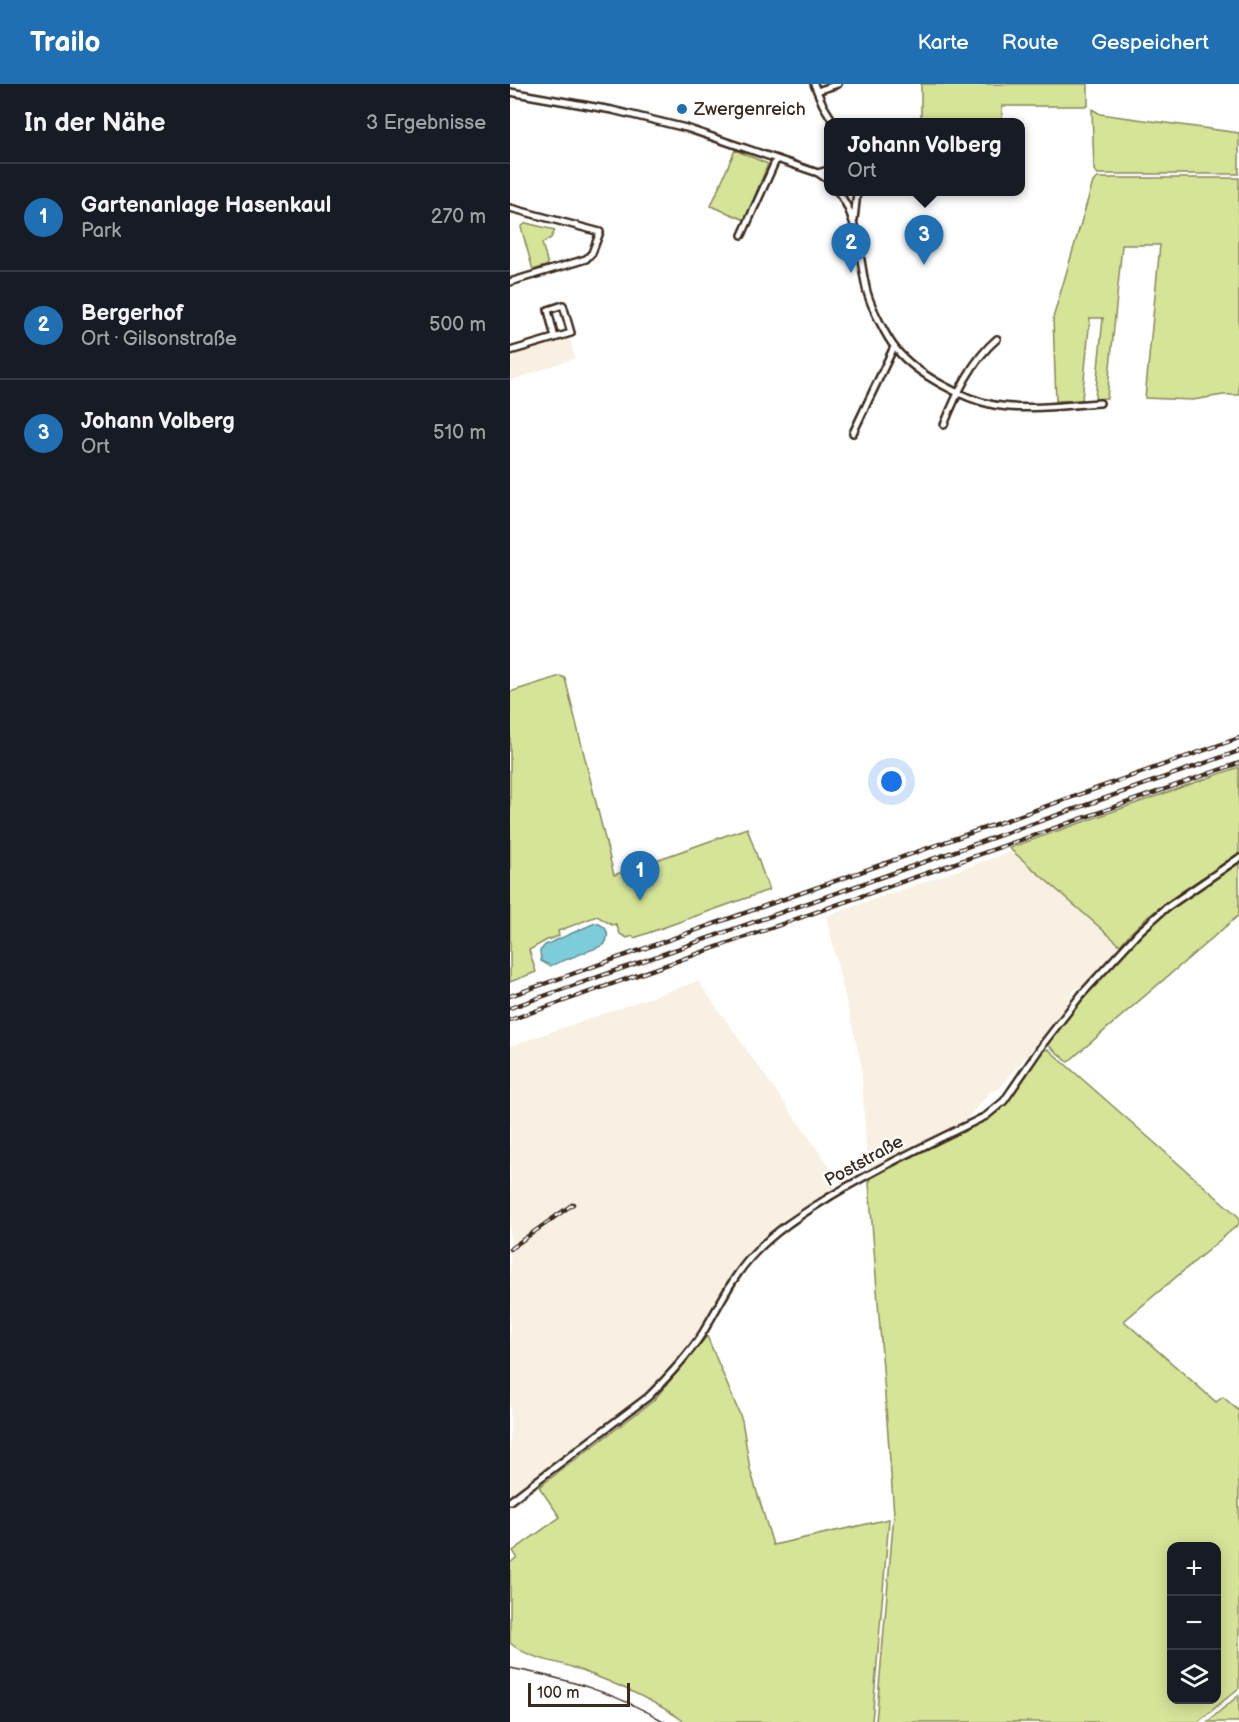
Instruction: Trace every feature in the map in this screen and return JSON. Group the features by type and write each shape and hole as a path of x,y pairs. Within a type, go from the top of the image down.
{"street":[{"path":"814,84 831,118"},
{"path":"817,91 838,84"},
{"path":"510,92 612,110 679,126 818,173 824,177"},
{"path":"742,235 776,160"},
{"path":"818,173 824,171"},
{"path":"841,196 849,208 854,224 871,306 894,347 902,355 939,383 986,402 1012,406 1100,403"},
{"path":"854,224 857,196"},
{"path":"510,208 600,232 592,253 586,260 510,282"},
{"path":"510,351 555,338 571,333 563,305 548,309 555,338"},
{"path":"944,425 958,392 988,347 997,339"},
{"path":"853,433 894,347"},
{"name":"Poststraße","path":"510,1501 639,1404 677,1368 700,1336 737,1275 764,1243 785,1225 866,1175 986,1116 998,1107 1081,995 1139,932 1166,908 1239,858"}],"shaded area":[{"path":"569,337 575,358 510,381 510,354"},
{"path":"1013,851 1120,945 1083,988 1076,988 1072,992 1072,1001 999,1089 991,1091 964,1122 867,1169 861,1063 826,916"},
{"path":"698,981 834,1173 836,1184 829,1193 788,1218 753,1249 743,1260 698,1331 675,1361 645,1393 510,1495 510,1046"}],"green space":[{"path":"921,84 1088,84 1088,106 1002,106 1002,118 921,118"},
{"path":"1092,109 1100,114 1239,133 1239,174 1098,174 1094,170"},
{"path":"735,150 768,164 745,220 711,206"},
{"path":"1098,178 1239,178 1239,395 1193,400 1145,398 1160,245 1122,245 1107,398 1095,399 1103,318 1090,318 1082,400 1056,401 1053,318 1093,182"},
{"path":"526,223 555,230 551,238 542,243 548,265 533,270 521,227"},
{"path":"560,676 565,678 614,875 747,828 769,890 634,938 633,936 627,938 620,934 616,924 612,925 597,916 558,931 559,936 529,950 536,972 510,982 510,692"},
{"path":"1239,767 1239,853 1161,906 1120,945 1009,848"},
{"path":"1239,863 1239,915 1068,1062 1047,1044 1126,950 1164,914"},
{"path":"1048,1049 1239,1217 1239,1224 1124,1321 1216,1402 1223,1397 1239,1411 1239,1688 1221,1703 1221,1542 1167,1542 1167,1704 1220,1704 1198,1722 876,1722 894,1514 869,1183 872,1177 988,1119 1001,1109 1042,1051"},
{"path":"707,1336 742,1420 750,1469 773,1545 889,1519 872,1722 685,1722 631,1691 574,1668 525,1653 510,1643 510,1563 517,1557 513,1551 560,1517 539,1487 653,1401"},
{"path":"1239,1695 1239,1722 1207,1722"}],"water":[{"path":"595,923 607,931 604,945 550,966 541,961 540,951 545,945"}],"tram line":[{"path":"510,1668 590,1688 628,1702 665,1722"}],"railway":[{"path":"510,996 1239,738"},
{"path":"510,1008 1239,751"},
{"path":"510,1020 1239,763"},
{"path":"510,1249 573,1204"}],"place":[{"name":"Zwergenreich","path":"682,109"},
{"name":"Johann Volberg","path":"924,265"},
{"name":"Bergerhof","path":"851,273"},
{"name":"Gartenanlage Hasenkaul","path":"640,901"}]}
